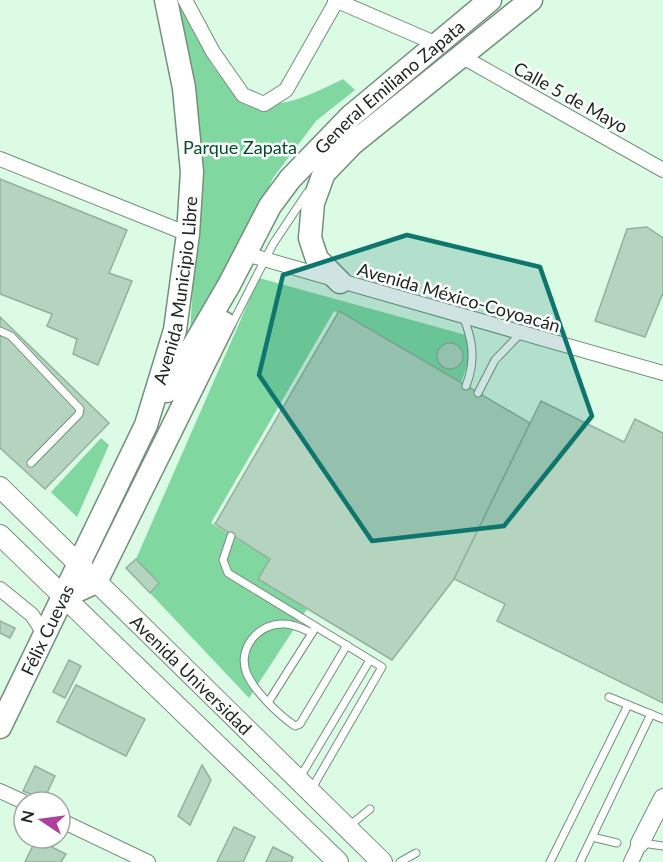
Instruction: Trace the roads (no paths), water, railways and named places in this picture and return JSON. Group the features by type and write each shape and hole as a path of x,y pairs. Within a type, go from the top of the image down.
{"main road":[{"name":"Avenida Municipio Libre","path":"79,565 146,425 175,330 188,234 192,172 187,111 166,0"},
{"name":"General Emiliano Zapata","path":"316,166 351,116 490,0"},
{"name":"General Emiliano Zapata","path":"316,166 352,144 531,0"},
{"path":"146,425 203,332 316,166"},
{"path":"316,166 310,238 317,259 340,282"},
{"path":"63,597 98,585 255,257"},
{"name":"Avenida Universidad","path":"0,488 382,862"},
{"name":"Avenida Universidad","path":"0,535 338,862"},
{"name":"Félix Cuevas","path":"0,728 79,565"}],"street":[{"path":"185,0 213,52 243,95 264,104 286,90 336,0 437,44"},
{"name":"Calle 5 de Mayo","path":"461,56 663,170"},
{"path":"0,159 188,234"},
{"name":"Avenida México-Coyoacán","path":"255,257 663,373"},
{"path":"0,589 32,615 45,635"},
{"path":"631,862 663,798"},
{"path":"72,826 148,862"}],"lane":[{"path":"463,316 471,337 474,356 466,386"},
{"path":"0,331 11,336 80,409 79,414 31,463"},
{"path":"477,393 495,360 521,333"},
{"path":"231,536 223,560 228,573 382,667 304,786"},
{"path":"312,633 292,625 279,624 265,628 251,641 246,652 245,670 252,684 292,724 300,724 347,645"},
{"path":"269,701 317,626"},
{"path":"304,786 370,660"},
{"path":"609,697 663,719"},
{"path":"550,862 628,705"},
{"path":"580,862 651,714"},
{"path":"346,828 370,809"},
{"path":"591,837 617,843"},
{"path":"640,843 663,846"},
{"path":"400,862 416,853"}],"park label":[{"name":"Parque Zapata","path":"240,147"}]}
